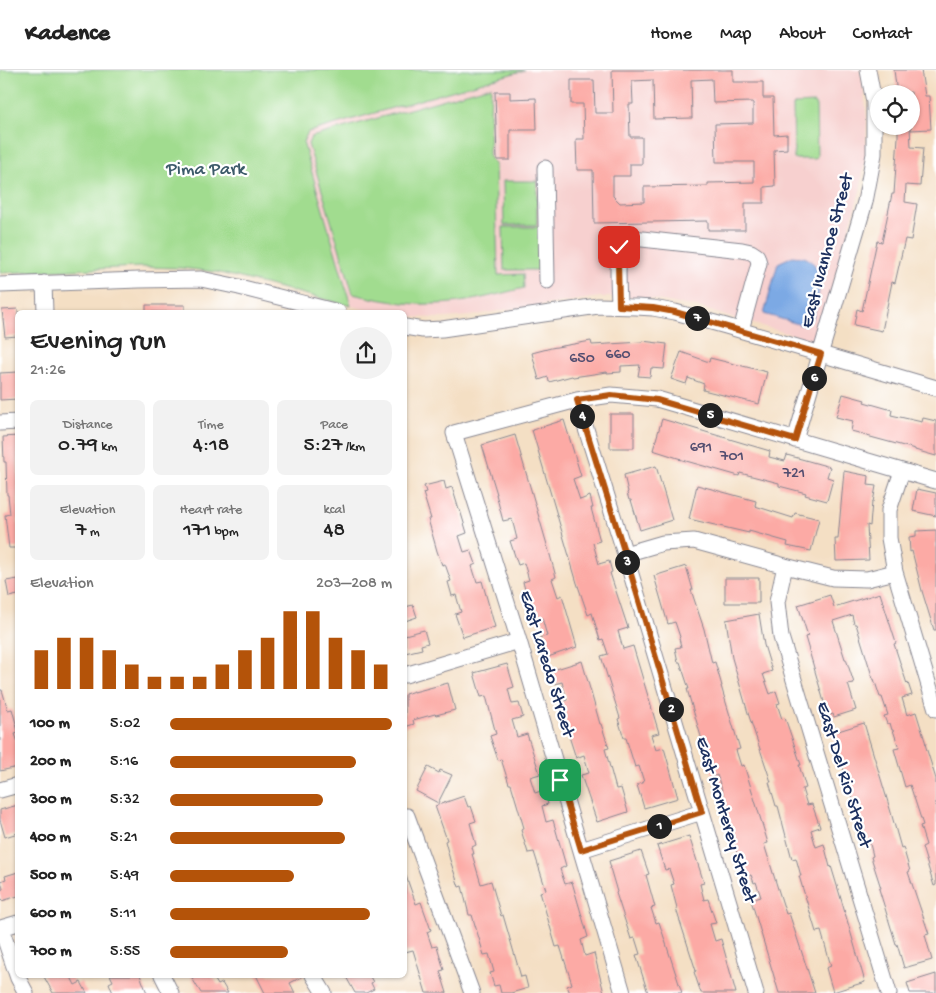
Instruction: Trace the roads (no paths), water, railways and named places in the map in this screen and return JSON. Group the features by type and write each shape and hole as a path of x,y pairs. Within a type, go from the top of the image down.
{"street":[{"name":"East Ivanhoe Street","path":"795,440 865,202 874,154 874,102 868,70"},
{"path":"545,168 547,281"},
{"path":"619,306 618,261 619,247 622,241 633,238 742,250 757,256 759,263 741,330"},
{"path":"0,285 201,279 239,287 280,306 319,310"},
{"path":"44,283 45,310"},
{"path":"407,327 423,330 442,329 598,306 653,308 741,330 936,388"},
{"path":"577,400 611,395 657,400 936,480"},
{"name":"East Laredo Street","path":"577,400 454,433 519,641 623,993"},
{"name":"East Monterey Street","path":"577,400 756,993"},
{"path":"0,423 15,422"},
{"path":"902,471 889,510 889,538 895,572 936,709"},
{"path":"625,554 663,543 694,541 833,578 867,579 895,572"},
{"name":"East Del Rio Street","path":"785,566 777,602 780,637 889,993"},
{"path":"407,674 519,641"},
{"path":"0,790 15,785"},
{"path":"581,850 702,812"},
{"path":"407,819 472,993"},
{"path":"15,924 1,928 15,969"},
{"path":"18,978 26,993"},
{"path":"164,978 171,993"},
{"path":"316,978 324,993"}],"water":[{"path":"793,256 804,257 811,261 819,276 819,293 813,318 802,325 764,314 778,263"}],"park label":[{"name":"Pima Park","path":"206,170"}]}
